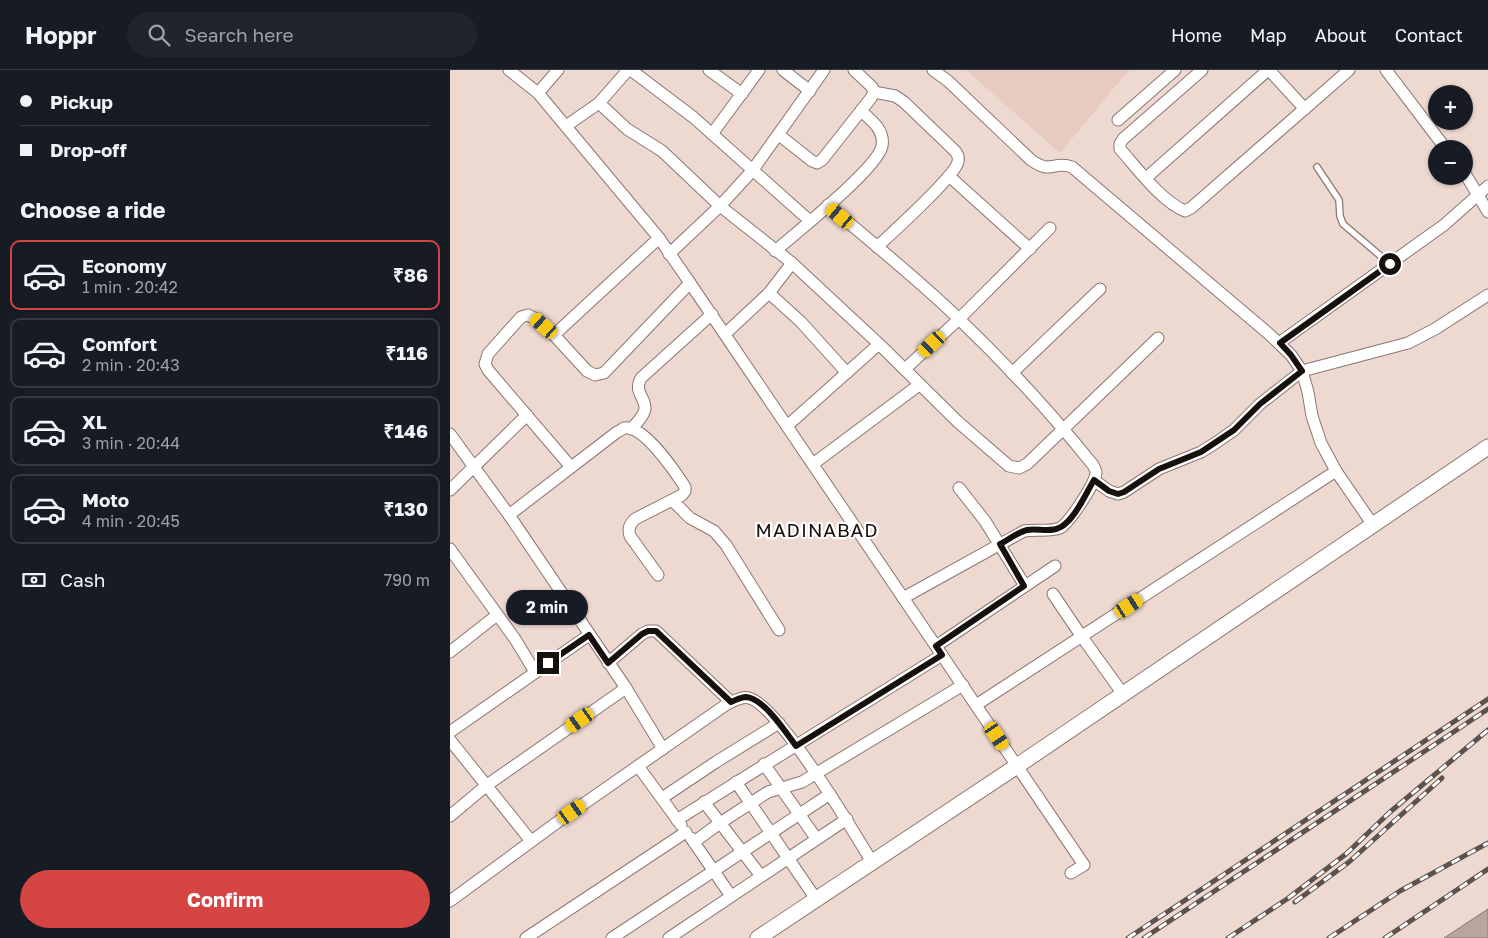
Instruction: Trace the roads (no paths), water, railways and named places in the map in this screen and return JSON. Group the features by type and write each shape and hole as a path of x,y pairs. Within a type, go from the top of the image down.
{"street":[{"path":"509,70 538,93 659,238 1084,865 1071,873"},
{"path":"538,93 558,70"},
{"path":"566,126 599,103 630,70 693,117 810,221"},
{"path":"709,70 742,94"},
{"path":"712,134 759,70"},
{"path":"783,70 810,91"},
{"path":"669,254 720,206 752,171 824,70"},
{"path":"854,70 872,87 874,92"},
{"path":"933,70 948,81 1039,166 1045,168 1066,164 1072,167 1280,343 1302,371 1312,416 1321,443 1336,470 1372,525"},
{"path":"1118,120 1175,70"},
{"path":"1202,70 1123,139 1120,144 1120,149 1146,178 1176,207 1185,211 1191,208 1349,70"},
{"path":"1146,178 1269,70 1305,109"},
{"path":"1386,70 1439,140"},
{"path":"779,135 812,161 818,163 861,111 874,92"},
{"path":"874,92 895,96 904,102 955,151 959,160 949,176 877,247"},
{"path":"599,103 627,129 662,150 720,206 792,263 879,344 958,422 1009,466 1019,468 1027,464 1158,338"},
{"path":"775,251 852,185 879,154 882,144 881,133 876,125 861,111"},
{"path":"949,176 1030,249"},
{"path":"1472,185 1488,212"},
{"path":"1280,343 1444,225 1488,186"},
{"path":"828,205 959,319 1064,430 1093,465 1096,472 1094,480 1072,516 1062,527 1052,531 1036,529 1024,531 903,598"},
{"path":"905,369 959,319 1050,228"},
{"path":"554,335 659,238"},
{"path":"725,334 769,294 792,263"},
{"path":"571,467 488,370 485,364 488,354 521,317 528,315 554,335 587,371 595,375 604,373 690,283"},
{"path":"1012,373 1100,289"},
{"path":"769,294 801,322 847,373"},
{"path":"1094,480 1109,491 1118,494 1124,492 1159,469 1201,452 1234,430 1260,404 1302,371 1408,343 1435,329 1488,295"},
{"path":"632,429 644,412 645,406 638,390 641,378 712,314"},
{"path":"787,426 879,344"},
{"path":"813,464 919,384"},
{"path":"450,490 527,415"},
{"path":"509,515 617,432 625,428 632,429 658,449 685,487 682,495 635,520 630,525 630,536 658,575"},
{"path":"450,434 509,515 626,688 663,748"},
{"path":"758,938 1017,766 1488,447"},
{"path":"976,705 1336,470"},
{"path":"958,488 985,521 1024,586"},
{"path":"672,500 690,518 714,531 726,545 779,630"},
{"path":"450,548 515,640 535,672"},
{"path":"677,820 764,764 796,746 939,650 1024,586 1056,566"},
{"path":"1053,594 1123,694"},
{"path":"450,652 497,615"},
{"path":"608,663 642,634 648,631 656,631 731,702"},
{"path":"450,732 589,635"},
{"path":"694,842 768,792 802,782 962,685"},
{"path":"450,816 487,785 626,688"},
{"path":"450,901 663,748 731,702 747,697 758,702 779,723 830,794 872,862"},
{"path":"662,798 779,723"},
{"path":"450,740 531,841"},
{"path":"764,764 816,838"},
{"path":"638,766 731,896"},
{"path":"736,782 816,899"},
{"path":"612,938 830,794"},
{"path":"704,802 761,876"},
{"path":"669,938 846,819"},
{"path":"526,938 686,832"}],"lane":[{"path":"1317,167 1339,200 1340,216 1343,224 1390,264"}],"railway":[{"path":"1128,938 1488,699"},
{"path":"1144,938 1488,709"},
{"path":"1228,938 1287,899 1346,854 1390,812 1488,730"},
{"path":"1295,902 1349,862 1442,778"},
{"path":"1329,938 1400,891 1488,843"},
{"path":"1385,938 1488,869"}],"district":[{"name":"MADINABAD","path":"817,530"}]}
